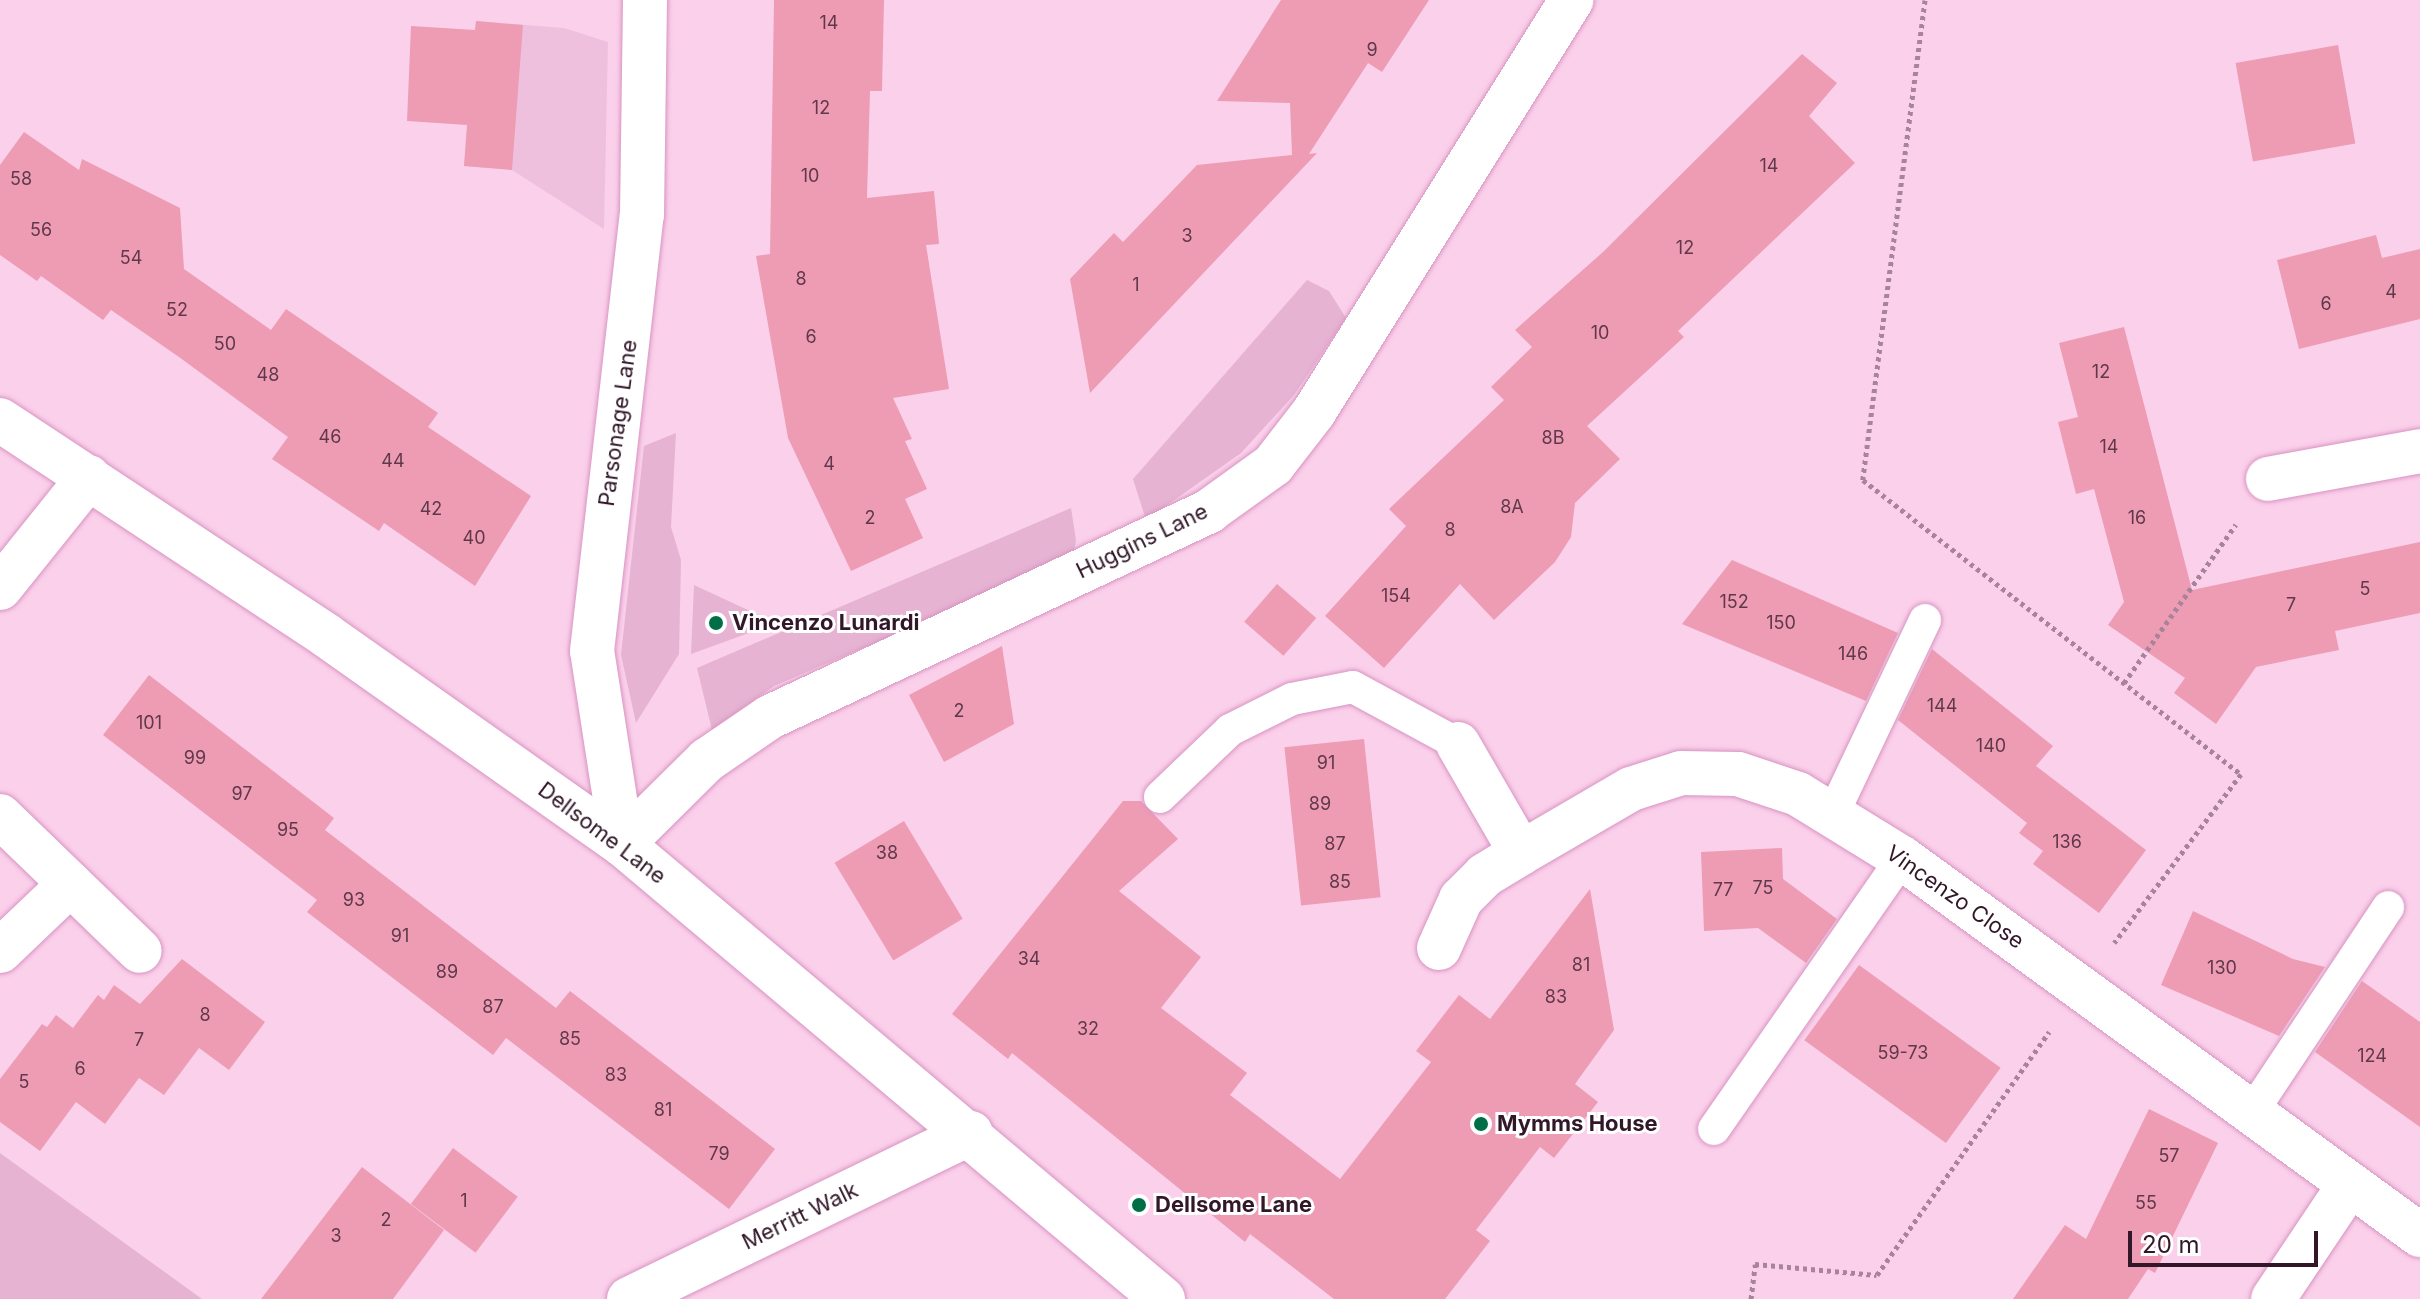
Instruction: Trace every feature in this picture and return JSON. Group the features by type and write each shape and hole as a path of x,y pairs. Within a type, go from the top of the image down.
{"street":[{"name":"Parsonage Lane","path":"622,844 592,651 641,230 645,0"},
{"name":"Huggins Lane","path":"622,844 707,760 770,717 1209,511 1273,465 1314,412 1571,0"},
{"name":"Dellsome Lane","path":"0,420 327,636 622,844 971,1133 1163,1299"},
{"path":"2268,479 2420,451"},
{"path":"0,588 89,477"},
{"path":"1458,744 1521,853"},
{"name":"Vincenzo Close","path":"1439,948 1461,899 1485,875 1521,853 1631,789 1681,773 1738,774 1798,794 1902,858 2082,986 2420,1235"},
{"path":"0,816 140,951"},
{"path":"0,951 70,884"},
{"name":"Merritt Walk","path":"629,1299 971,1133"},
{"path":"2273,1299 2350,1184"}],"lane":[{"path":"1832,816 1925,620"},
{"path":"1160,797 1230,730 1292,699 1353,687 1458,744"},
{"path":"1714,1129 1902,858"},
{"path":"2252,1112 2388,907"}],"path":[{"path":"1751,1299 1755,1264 1877,1275 2082,986 2241,774 1863,480 1925,0"},
{"path":"2124,683 2268,479"}],"shaded area":[{"path":"476,21 564,28 608,42 604,229 512,170 464,166"},
{"path":"1307,280 1329,291 1346,318 1294,395 1241,453 1146,520 1133,479"},
{"path":"676,433 671,527 681,560 679,654 636,723 621,655 644,446"},
{"path":"1071,508 1076,540 1074,551 1063,562 774,686 712,730 697,668"},
{"path":"694,585 776,623 691,654"},
{"path":"0,1153 202,1299 0,1299"}],"building":[{"path":"774,0 884,0 882,91 870,91 867,198 934,191 939,244 926,245 949,389 893,398 912,439 905,441 927,489 905,499 923,538 851,571 788,438 756,256 770,254"},
{"path":"1281,0 1429,0 1382,72 1368,63 1309,154 1317,153 1090,393 1070,279 1114,233 1123,242 1197,165 1292,155 1290,103 1217,101"},
{"path":"476,21 523,25 512,170 464,166 467,125 407,121 411,26 475,30"},
{"path":"2338,45 2355,143 2253,162 2236,63"},
{"path":"1802,54 1837,83 1809,116 1855,163 1678,331 1684,337 1587,426 1620,459 1575,503 1571,537 1555,562 1494,620 1460,584 1384,668 1325,616 1406,526 1389,509 1504,400 1491,387 1532,347 1515,330 1603,252"},
{"path":"24,132 79,170 82,159 180,208 184,269 271,330 286,309 438,413 428,427 531,496 475,586 384,523 379,531 272,459 288,437 179,357 111,310 103,320 41,276 37,281 0,255 0,165"},
{"path":"2376,235 2382,258 2420,249 2420,319 2299,349 2277,260"},
{"path":"2124,327 2192,590 2420,542 2420,613 2335,631 2339,650 2256,667 2216,724 2174,693 2185,678 2108,625 2124,602 2094,489 2076,494 2058,422 2078,417 2059,343"},
{"path":"1732,560 1898,633 1866,701 1682,624"},
{"path":"1277,584 1316,618 1283,656 1244,622"},
{"path":"1002,646 1014,724 944,762 909,695"},
{"path":"1932,649 2053,746 2036,766 2146,850 2099,913 2033,864 2043,851 2019,833 2027,823 1898,720"},
{"path":"149,675 334,818 325,830 556,1008 570,991 775,1149 729,1209 506,1038 493,1055 307,912 317,900 103,735"},
{"path":"1364,739 1381,897 1301,905 1284,747"},
{"path":"1123,801 1141,801 1178,839 1119,891 1201,957 1161,1008 1247,1073 1230,1095 1340,1179 1431,1062 1416,1051 1459,995 1490,1019 1590,889 1614,1030 1575,1084 1598,1102 1554,1158 1540,1147 1476,1230 1490,1241 1445,1299 1334,1299 1250,1234 1245,1242 1012,1053 1008,1059 952,1014"},
{"path":"904,821 963,919 893,960 835,863"},
{"path":"1782,848 1783,879 1837,919 1806,963 1758,928 1704,931 1701,852"},
{"path":"2193,911 2293,959 2325,967 2279,1036 2161,985"},
{"path":"182,959 265,1022 229,1070 199,1048 164,1095 139,1078 105,1124 76,1102 40,1151 0,1122 0,1079 42,1024 47,1027 56,1015 73,1028 98,995 104,1000 114,985 140,1004"},
{"path":"1859,965 2001,1068 1946,1143 1804,1040"},
{"path":"2362,981 2420,1022 2420,1127 2315,1052"},
{"path":"2149,1109 2218,1143 2155,1273 2148,1269 2128,1299 2013,1299 2065,1225 2086,1239"},
{"path":"453,1148 518,1197 476,1253 411,1204"},
{"path":"362,1167 444,1230 393,1299 261,1299"}],"place":[{"name":"Vincenzo Lunardi","path":"716,623"},
{"name":"Mymms House","path":"1481,1124"},
{"name":"Dellsome Lane","path":"1139,1205"}]}
